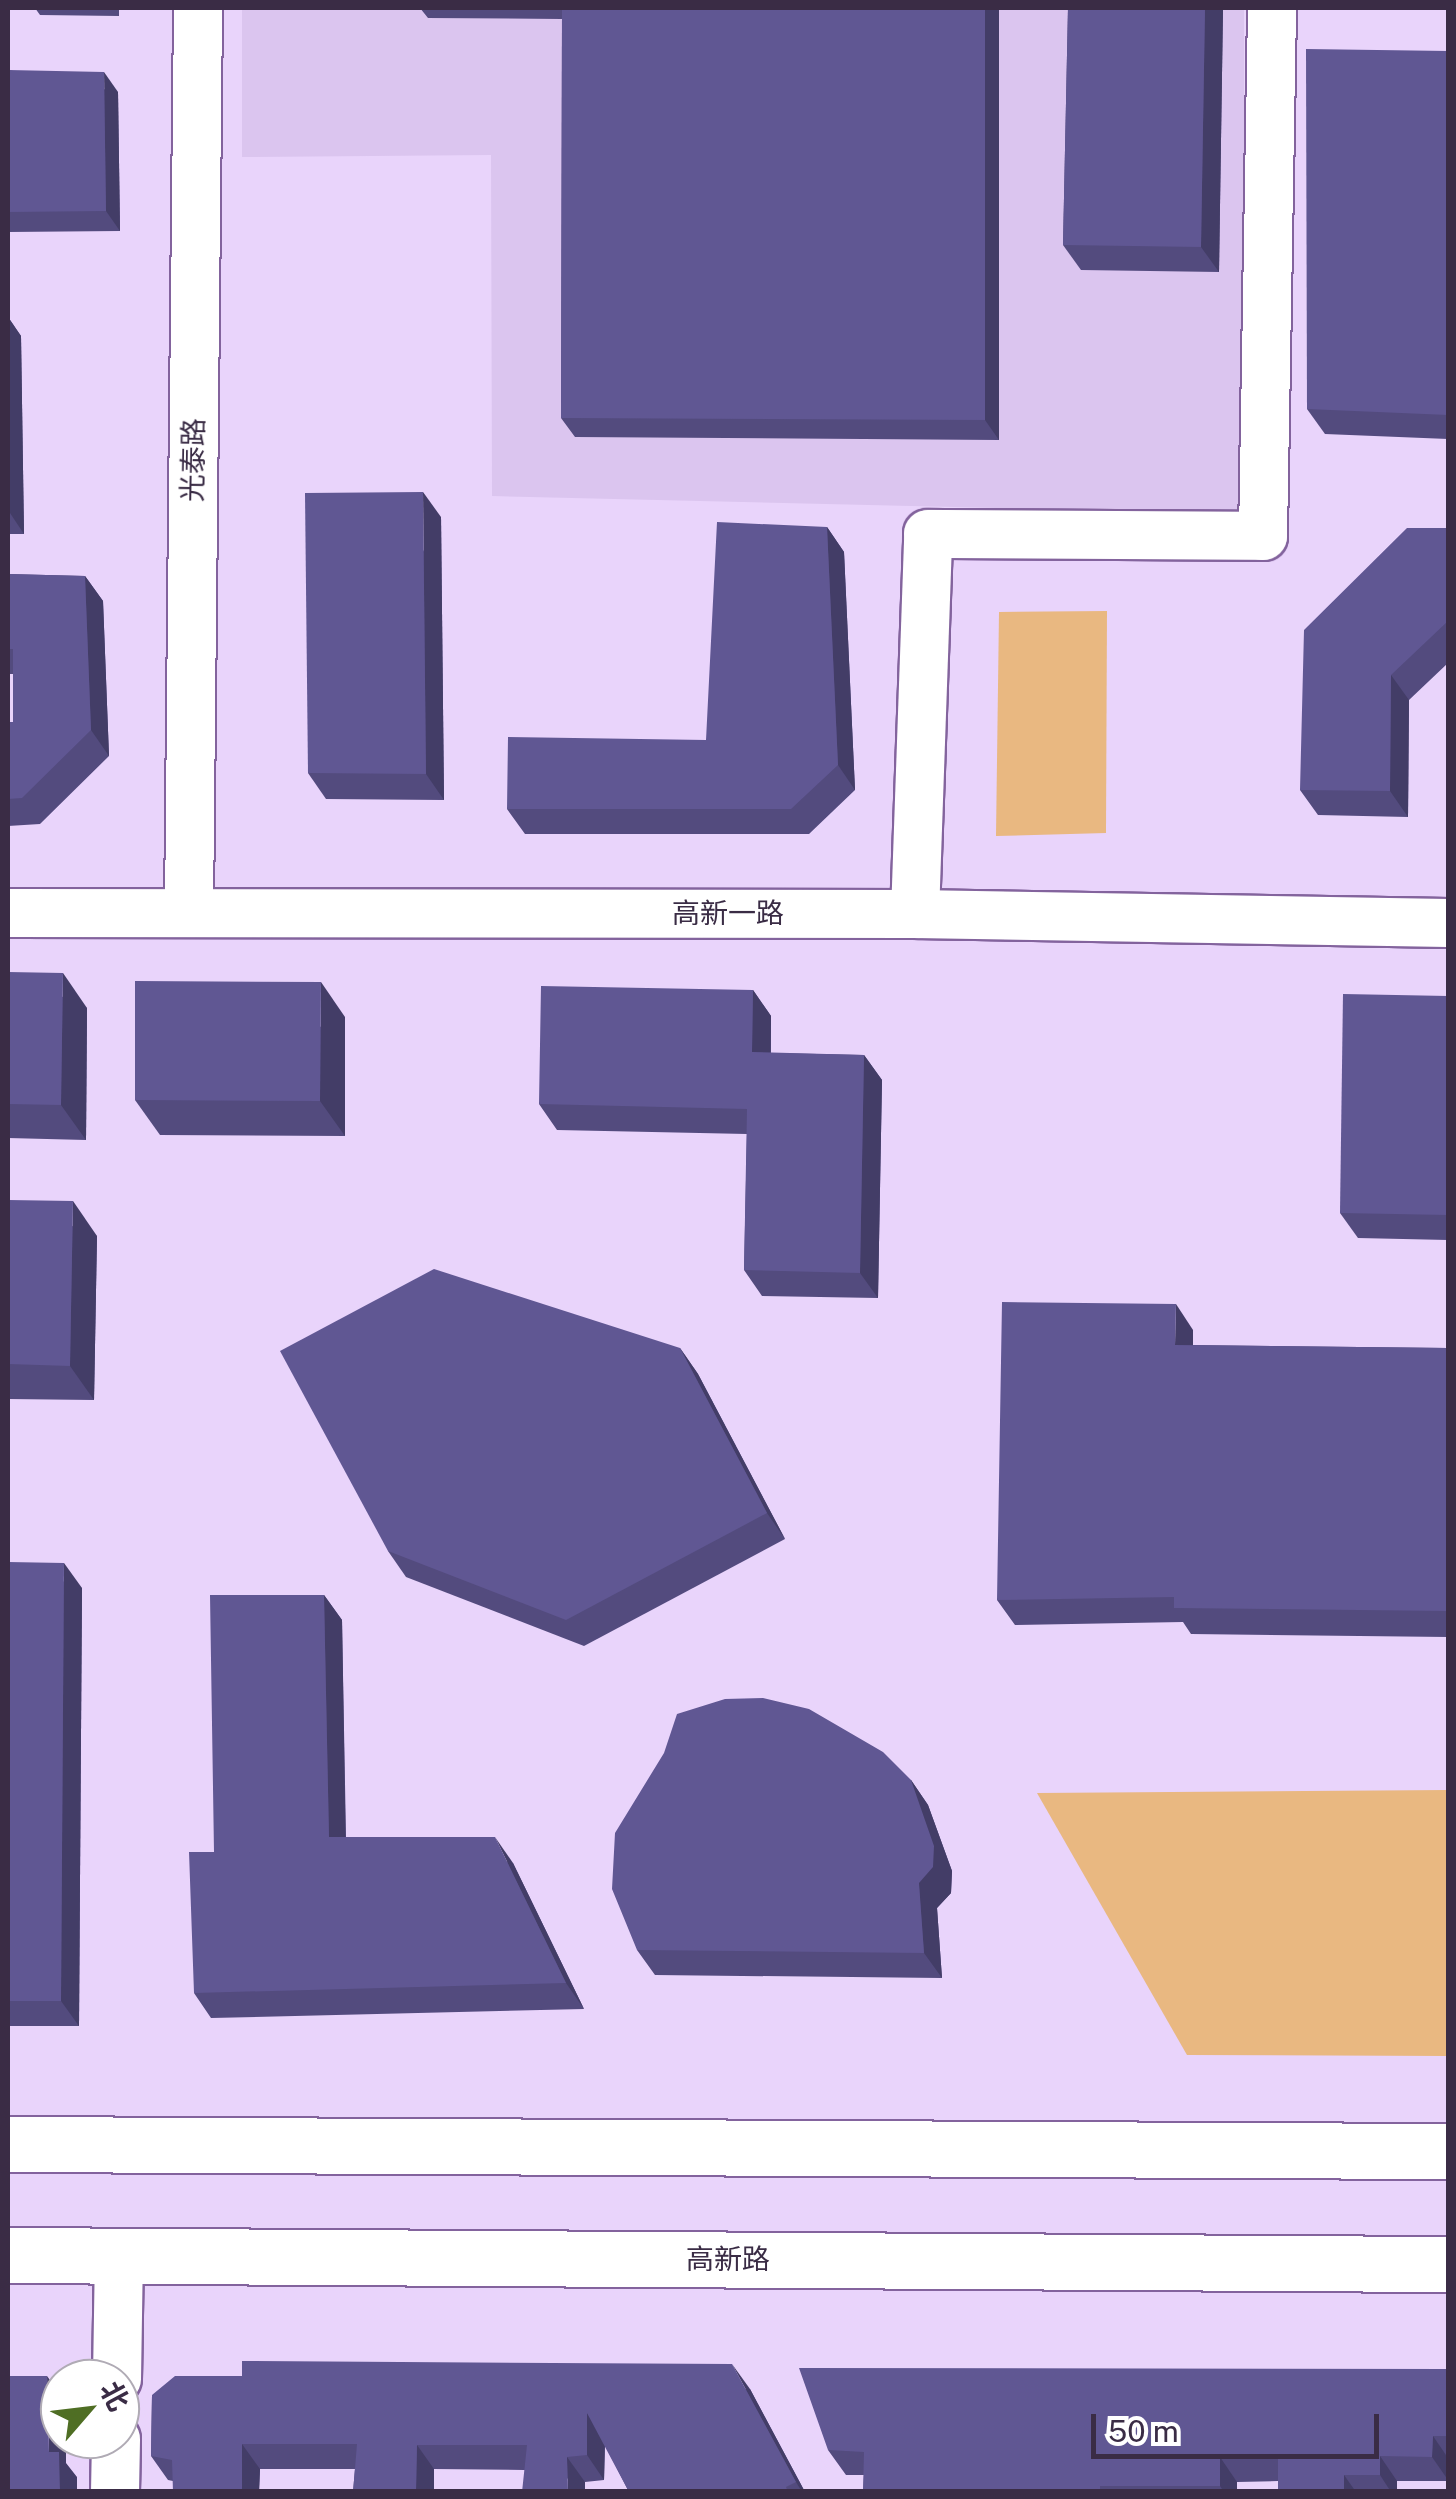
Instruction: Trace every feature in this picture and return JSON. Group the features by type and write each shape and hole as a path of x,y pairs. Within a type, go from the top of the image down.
{"main road":[{"path":"8,2144 1448,2151"},
{"name":"高新路","path":"8,2255 1448,2264"}],"street":[{"name":"光泰路","path":"189,912 198,8"},
{"path":"915,914 928,534 1263,536 1272,8"},
{"name":"高新一路","path":"8,913 915,914 1448,923"},
{"path":"117,2359 119,2255"},
{"path":"115,2492 116,2459"}],"shaded area":[{"path":"242,8 1244,8 1244,514 492,496 491,155 242,157"},
{"path":"1107,611 1106,833 996,836 999,612"},
{"path":"1448,1790 1448,2056 1187,2055 1037,1793"}],"building":[{"path":"562,8 985,8 985,420 561,418"},
{"path":"1068,8 1205,8 1201,247 1063,245"},
{"path":"1306,49 1448,51 1448,415 1307,409"},
{"path":"8,70 104,72 106,211 8,212"},
{"path":"423,492 426,774 308,773 305,493"},
{"path":"717,522 827,527 838,765 791,809 507,809 508,737 706,740"},
{"path":"1407,528 1448,528 1448,621 1391,675 1390,791 1300,790 1304,630"},
{"path":"8,574 85,576 91,730 22,798 8,799 13,649 8,649"},
{"path":"8,972 63,973 61,1105 8,1104"},
{"path":"135,981 321,982 320,1101 135,1100"},
{"path":"541,986 753,990 752,1052 864,1055 860,1273 744,1270 747,1109 539,1104"},
{"path":"1343,994 1448,996 1448,1215 1340,1213"},
{"path":"8,1200 73,1201 70,1366 8,1364"},
{"path":"434,1269 680,1348 767,1513 566,1620 388,1551 280,1351"},
{"path":"1002,1302 1176,1304 1175,1345 1448,1348 1448,1611 1174,1608 1174,1597 997,1600"},
{"path":"8,1562 64,1563 61,2001 8,2001"},
{"path":"210,1595 324,1595 329,1837 495,1837 566,1983 194,1993 189,1852 214,1852"},
{"path":"763,1698 809,1709 883,1752 911,1780 934,1846 933,1867 919,1883 924,1953 637,1950 612,1889 615,1833 664,1753 677,1714 725,1699"},
{"path":"242,2361 732,2364 796,2482 786,2487 788,2492 629,2492 587,2413 587,2455 567,2457 568,2492 522,2492 527,2445 417,2445 416,2492 353,2492 357,2444 242,2444 242,2492 173,2492 172,2460 151,2456 152,2395 175,2376 242,2376"},
{"path":"799,2368 1448,2369 1448,2436 1433,2436 1432,2457 1380,2456 1380,2475 1344,2475 1344,2492 1278,2492 1278,2457 1220,2457 1220,2486 1100,2486 1100,2492 863,2492 864,2452 828,2450"},
{"path":"8,2376 40,2376 40,2459 59,2459 60,2492 8,2492"}]}
